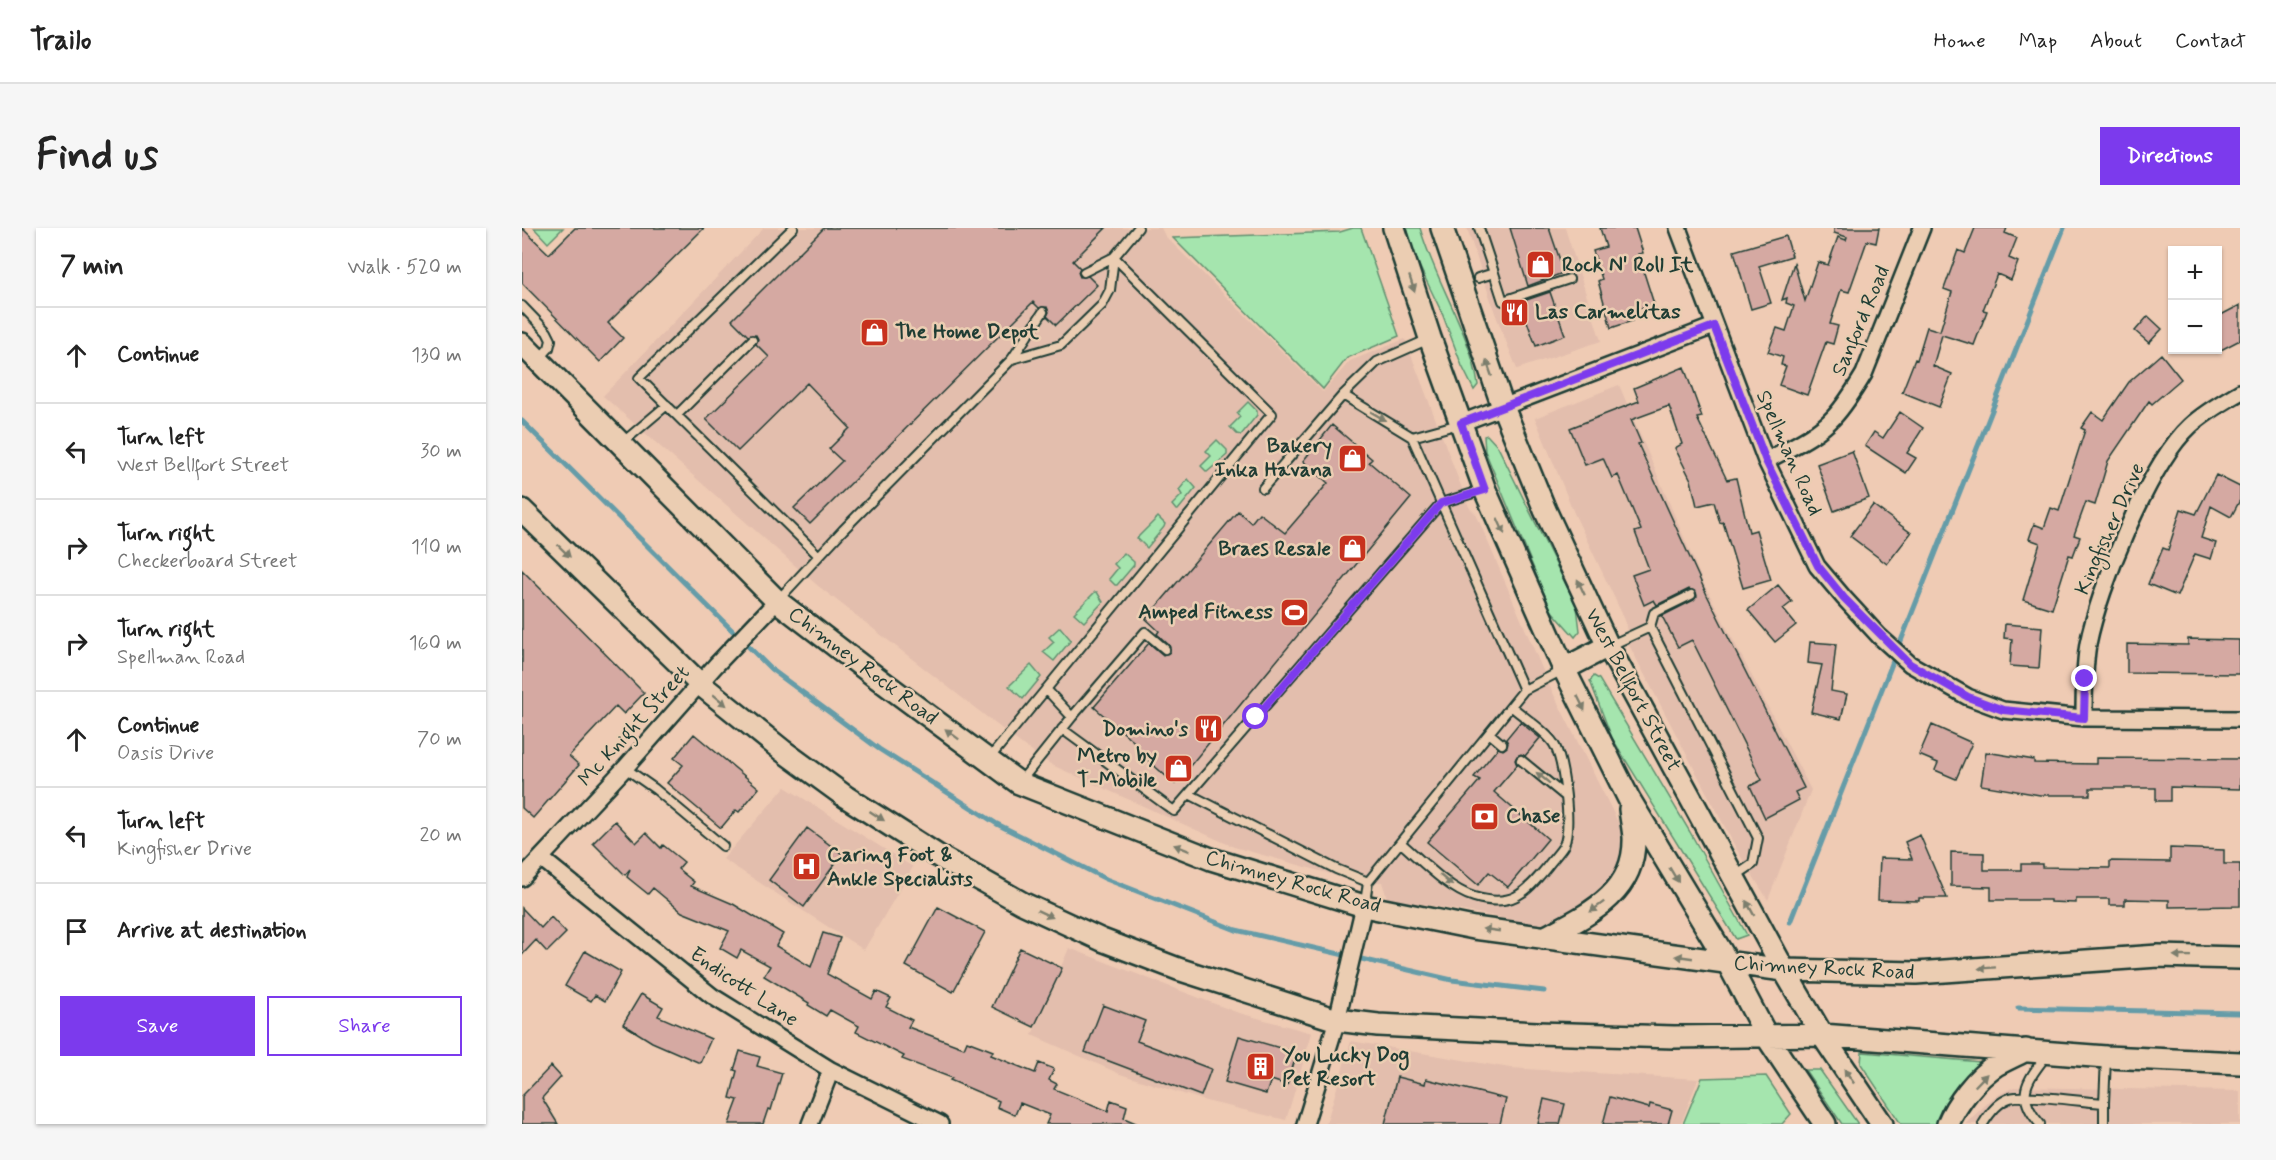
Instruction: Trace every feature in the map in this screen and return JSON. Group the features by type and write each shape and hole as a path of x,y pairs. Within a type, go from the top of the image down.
{"main road":[{"path":"1394,228 1430,338 1485,490 1564,669 1629,799 1728,963 1767,1037 1825,1124"},
{"name":"West Bellfort Street","path":"1442,228 1503,407 1545,510 1608,646 1784,970 1822,1035 1882,1124"},
{"name":"Chimney Rock Road","path":"522,344 777,601 988,760 1019,783 1211,860 1364,906 1474,928 1784,970 1916,972 2158,956 2240,958"},
{"path":"522,510 700,684 783,751 846,797 940,857 1022,903 1102,940 1178,969 1337,1020 1412,1028 1674,1037 1822,1035 2106,1057 2240,1063"},
{"path":"1564,669 1608,646"},
{"path":"1544,938 1584,917 1616,893 1630,867 1634,838 1629,799"},
{"path":"1948,1124 1951,1115 1970,1091 1995,1066 2028,1050"}],"street":[{"name":"Spellman Road","path":"1678,228 1766,461 1818,566 1879,636 1910,664 1968,697 2003,710 2084,718 2240,719"},
{"name":"Sanford Road","path":"1766,461 1821,429 1834,417 1851,395 1864,374 1922,228"},
{"path":"1461,423 1714,326"},
{"name":"Kingfisher Drive","path":"2084,718 2088,646 2096,610 2129,527 2154,475 2190,426 2240,392"},
{"name":"Mc Knight Street","path":"522,878 542,859 777,601"},
{"name":"Endicott Lane","path":"542,859 712,996 831,1070 940,1124"},
{"path":"1305,1124 1337,1020 1364,906"},
{"path":"810,1124 831,1070"}],"lane":[{"path":"793,228 639,378 819,556"},
{"path":"1084,272 1114,256 1138,228"},
{"path":"1479,228 1503,301 1569,279"},
{"path":"1012,359 1061,345 1102,305 1110,290 1114,256"},
{"path":"988,760 1272,414 1114,256"},
{"path":"1478,278 1494,273"},
{"path":"522,306 547,332 551,340 549,348 538,360"},
{"path":"777,601 1012,359 1043,312"},
{"path":"1263,488 1343,395 1377,363 1430,338"},
{"path":"677,415 752,340"},
{"path":"1343,395 1412,437 1524,690"},
{"path":"622,443 667,405"},
{"path":"1412,437 1461,423"},
{"path":"1062,729 1174,811 1441,503 1485,490"},
{"path":"1690,595 1654,614 1650,627 1758,838 1754,864 1734,877"},
{"path":"1608,646 1650,627"},
{"path":"1019,783 1145,632 1165,649"},
{"path":"1364,906 1368,882 1524,690 1564,669"},
{"path":"1046,689 1072,717"},
{"path":"1401,843 1458,890 1475,897 1503,901 1518,897 1530,888 1564,844 1567,815 1562,763 1554,742 1511,706"},
{"path":"1489,733 1502,744"},
{"path":"1521,760 1565,796"},
{"path":"625,768 655,789 723,846"},
{"path":"1189,794 1336,869 1368,882"},
{"path":"2040,1124 2030,1112 2024,1097 2029,1082 2050,1051"},
{"path":"2104,1124 2106,1057"},
{"path":"1983,1124 1991,1112 2009,1098 2104,1103"}],"shaded area":[{"path":"764,228 1161,228 1165,236 1323,392 1350,361 1405,339 1469,507 1476,514 1550,687 1625,836 1620,870 1603,895 1560,921 1533,925 1387,898 1382,882 1352,880 1234,847 1052,765 1028,749 817,585 603,396"},
{"path":"1467,228 1565,228 1601,341 1517,369 1495,313"},
{"path":"1619,385 1703,582 1811,790 1768,900 1738,852 1629,645 1625,620 1574,513 1535,418"},
{"path":"785,787 913,867 864,950 723,859"},
{"path":"1069,948 1236,1012 1312,1033 1286,1120 1206,1101 1120,1074 1032,1035"},
{"path":"1351,1041 1510,1068 1698,1079 1681,1124 1326,1124"},
{"path":"2014,1087 2240,1091 2240,1124 1965,1124 1994,1097"}],"green space":[{"path":"534,228 563,228 548,243"},
{"path":"1361,228 1399,336 1347,358 1323,389 1173,238 1340,232"},
{"path":"1407,228 1420,228 1434,268 1461,326 1474,365 1478,385 1474,390 1462,366 1442,313 1413,253"},
{"path":"1248,402 1257,411 1257,415 1241,435 1237,434 1230,427 1240,417 1237,413"},
{"path":"1487,435 1498,447 1577,607 1580,631 1575,637 1551,610 1485,451 1484,436"},
{"path":"1217,440 1227,450 1227,455 1207,472 1201,466 1211,456 1206,451"},
{"path":"1188,479 1196,488 1176,510 1172,505 1182,495 1179,490"},
{"path":"1158,517 1165,524 1164,527 1147,548 1137,538"},
{"path":"1124,553 1134,562 1134,565 1115,585 1109,579 1118,568 1114,564"},
{"path":"1095,592 1103,602 1084,622 1074,613"},
{"path":"1060,627 1071,640 1054,661 1043,652 1054,642 1049,637"},
{"path":"1031,665 1041,677 1023,699 1009,686"},
{"path":"1594,676 1599,679 1690,832 1747,935 1736,939 1612,738 1590,681"},
{"path":"1862,1052 1981,1062 1982,1070 1967,1083 1938,1124 1901,1124 1861,1064"},
{"path":"1805,1070 1820,1070 1858,1124 1842,1124"},
{"path":"1766,1076 1791,1114 1782,1124 1683,1124 1702,1078"}],"building":[{"path":"522,228 549,254 575,228 704,228 608,323 623,338 600,362 522,283"},
{"name":"The Home Depot","path":"824,228 1106,228 1073,261 1080,268 1078,272 1080,277 1088,276 1097,285 1056,325 1047,316 1049,312 1047,307 1039,308 1033,302 810,524 794,508 842,461 829,449 850,428 807,383 738,451 706,419 769,357 756,344 758,339 756,335 748,336 732,320"},
{"path":"1510,228 1549,228 1563,269 1560,274 1528,286"},
{"path":"1600,228 1635,228 1643,253 1638,254 1654,304 1629,312 1632,321 1611,328 1598,281 1602,279 1593,251 1606,247"},
{"path":"1834,228 1879,228 1876,243 1867,241 1849,292 1841,290 1830,324 1838,326 1833,344 1826,342 1807,395 1779,385 1786,366 1781,365 1783,357 1768,352 1777,328 1786,331 1794,306 1786,303 1787,298 1782,300 1794,263 1805,301 1818,262 1828,265 1838,237 1846,240 1847,237 1834,233"},
{"path":"1975,228 2007,228 2005,233 2017,238 2009,258 2018,262 2011,280 1997,274 1983,310 1987,311 1974,345 1942,335 1933,366 1952,374 1939,407 1902,392 1915,359 1917,360 1927,327 1940,331 1952,292 1944,289 1958,250 1965,253"},
{"path":"1786,236 1792,256 1759,266 1771,303 1751,309 1734,251"},
{"path":"1550,292 1565,335 1536,346 1525,316 1513,319 1509,306"},
{"path":"2240,305 2240,340 2222,349 2222,314"},
{"path":"2148,316 2162,329 2149,343 2135,331"},
{"path":"2161,354 2181,379 2152,404 2149,401 2108,461 2095,505 2086,502 2074,535 2080,537 2073,556 2069,555 2052,609 2023,600 2040,543 2029,539 2034,524 2044,528 2051,508 2059,511 2085,430 2081,428 2092,412 2103,420 2129,382"},
{"path":"1684,367 1702,417 1697,418 1727,480 1736,478 1749,532 1756,530 1771,580 1743,588 1723,522 1720,523 1714,502 1697,506 1691,480 1675,448 1682,444 1669,406 1631,420 1641,443 1638,444 1707,595 1804,788 1795,792 1799,800 1765,818 1750,786 1762,780 1692,640 1678,647 1662,616 1694,600 1697,596 1696,592 1689,589 1657,605 1654,600 1644,605 1632,575 1649,569 1635,532 1641,530 1618,475 1612,478 1603,458 1585,465 1570,428 1639,401 1634,388"},
{"path":"1900,412 1923,428 1907,453 1916,458 1906,473 1865,446 1874,432 1883,438"},
{"path":"1332,425 1372,459 1369,462 1411,498 1175,784 1136,750 1139,746 1094,707 1149,643 1163,655 1170,652 1169,645 1157,634 1159,631 1146,619 1238,511 1251,523 1259,513 1285,533 1328,483 1303,461"},
{"path":"1852,451 1869,498 1834,511 1817,464"},
{"path":"2216,475 2240,487 2240,500 2231,517 2211,506 2201,538 2216,543 2211,559 2195,554 2177,596 2148,584 2163,548 2168,550 2181,509 2196,514"},
{"path":"1873,505 1911,533 1887,564 1850,536"},
{"path":"522,570 644,693 624,714 616,706 569,756 579,765 533,818 522,808"},
{"path":"1778,585 1792,602 1783,609 1796,625 1775,642 1748,610"},
{"path":"2005,624 2042,627 2039,668 2010,666 2012,639 2004,638"},
{"path":"2188,639 2239,640 2239,674 2127,673 2127,644 2188,645"},
{"path":"1810,642 1836,644 1831,691 1847,694 1841,719 1811,712 1822,665 1808,663"},
{"name":"Chase","path":"1520,722 1540,738 1525,756 1521,754 1517,756 1515,760 1517,765 1494,792 1548,839 1508,887 1489,872 1478,885 1427,842 1480,780 1474,777 1498,748 1503,750 1507,747 1506,739"},
{"path":"1932,725 1972,743 1956,779 1935,770 1938,763 1919,755"},
{"path":"694,734 759,788 739,812 736,810 721,828 667,783 683,765 674,758"},
{"path":"1986,752 2034,760 2034,763 2096,764 2096,758 2240,759 2240,789 2170,787 2170,801 2156,801 2156,788 2090,788 2090,795 2040,795 1981,785"},
{"path":"615,821 636,843 646,833 661,848 663,845 684,862 678,869 694,882 691,886 733,904 783,934 776,946 811,967 823,933 840,938 827,974 872,999 876,991 891,998 886,1007 912,1020 908,1027 964,1048 967,1041 993,1051 991,1055 1035,1073 1039,1063 1054,1069 1049,1080 1057,1084 1054,1089 1108,1111 1111,1100 1127,1106 1124,1118 1138,1124 1046,1124 1050,1115 1020,1103 1015,1115 997,1107 999,1101 950,1080 952,1078 902,1059 904,1056 856,1032 859,1026 830,1010 826,1016 764,976 770,966 741,950 737,958 720,948 729,931 682,912 653,888 648,894 627,877 630,869 625,875 593,843"},
{"name":"Caring Foot & Ankle Specialists","path":"807,828 842,854 804,907 769,880"},
{"path":"1920,835 1947,898 1919,898 1919,901 1878,900 1880,858 1912,859 1905,842"},
{"path":"2170,848 2224,850 2224,864 2240,864 2240,906 2169,907 2169,900 2125,899 2125,905 2109,905 2109,899 2076,899 2076,903 2050,902 2050,900 1991,900 1991,887 1951,886 1951,852 1984,853 1984,870 2021,870 2021,864 2042,864 2042,867 2110,868 2110,861 2170,862"},
{"path":"938,907 985,932 953,992 906,966"},
{"path":"522,908 541,928 551,917 566,933 547,952 536,940 522,955"},
{"path":"1020,948 1062,968 1034,1027 992,1007"},
{"path":"585,951 621,972 605,1001 595,995 591,1001 565,986"},
{"path":"641,994 663,1007 658,1016 711,1039 700,1063 652,1042 623,1024"},
{"path":"1103,1005 1145,1021 1137,1041 1211,1069 1201,1096 1085,1052"},
{"name":"You Lucky Dog Pet Resort","path":"1239,1036 1297,1053 1287,1085 1271,1080 1266,1094 1225,1082"},
{"path":"740,1051 760,1057 757,1066 782,1073 771,1110 768,1109 763,1124 729,1124 738,1100 730,1098 737,1071 734,1070"},
{"path":"551,1066 561,1077 542,1098 558,1124 522,1124 522,1096"},
{"path":"1397,1077 1425,1084 1426,1079 1506,1099 1500,1124 1385,1124"},
{"path":"1610,1097 1649,1108 1650,1104 1672,1110 1668,1124 1603,1124"},
{"path":"1544,1099 1565,1104 1560,1124 1538,1124"}],"waterway":[{"path":"1790,922 2064,228"},
{"path":"522,421 771,669 879,749 997,824 1106,879 1236,930 1452,980 1544,991"},
{"path":"2018,1008 2240,1013"}],"place":[{"name":"Rock N' Roll It","path":"1541,265"},
{"name":"Las Carmelitas","path":"1514,312"},
{"name":"The Home Depot","path":"874,332"},
{"name":"Bakery Inka Havana","path":"1353,458"},
{"name":"Braes Resale","path":"1352,549"},
{"name":"Amped Fitness","path":"1294,612"},
{"name":"Domino's","path":"1209,729"},
{"name":"Metro by T-Mobile","path":"1178,768"},
{"name":"Chase","path":"1485,816"},
{"name":"Caring Foot & Ankle Specialists","path":"806,867"},
{"name":"You Lucky Dog Pet Resort","path":"1261,1067"}],"route":[{"path":"1256,717 1441,503 1485,490 1461,423 1714,326 1766,461 1818,566 1879,636 1910,664 1968,697 2003,710 2084,718 2085,679"}]}
